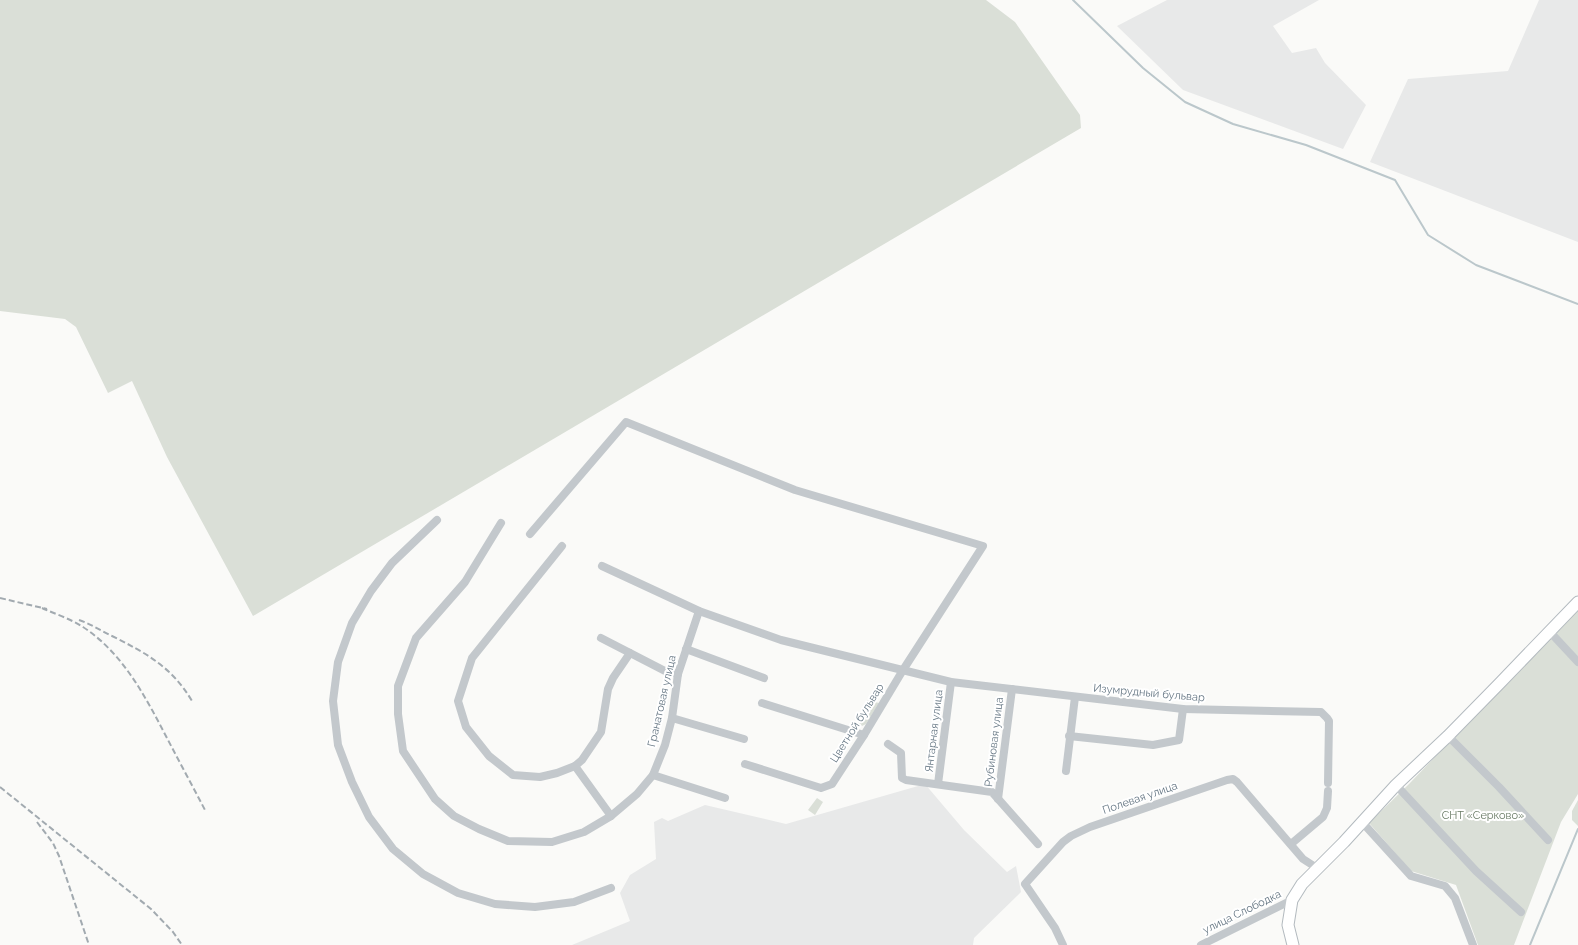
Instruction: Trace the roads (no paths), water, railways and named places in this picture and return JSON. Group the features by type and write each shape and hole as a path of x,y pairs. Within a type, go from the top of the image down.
{"main road":[{"path":"1293,945 1288,925 1292,900 1302,884 1396,785 1448,736 1578,602"}],"street":[{"name":"Цветной бульвар","path":"530,534 626,422 795,490 983,546 832,784 821,788 745,764"},
{"path":"437,520 392,564 371,591 352,623 338,662 333,701 338,745 369,817 393,849 423,874 458,893 496,904 535,907 574,902 611,888"},
{"name":"Гранатовая улица","path":"501,524 465,582 416,638 398,686 398,714 403,752 435,799 454,816 479,829 508,841 552,842 584,832 611,816 637,794 653,775 665,745 672,718 678,674 699,611"},
{"path":"562,546 472,658 458,701 466,727 489,756 513,775 540,777 557,773 575,766 582,760 601,732 608,688 630,653"},
{"name":"Изумрудный бульвар","path":"602,566 699,611 781,640 951,682 1182,709 1321,712 1328,718 1329,721 1327,808 1323,817 1291,844"},
{"path":"1550,632 1578,662"},
{"path":"601,638 665,671 678,674"},
{"path":"686,649 764,678"},
{"name":"Янтарная улица","path":"938,784 951,682"},
{"name":"Рубиновая улица","path":"998,799 1012,689"},
{"path":"1066,771 1069,736 1075,697"},
{"path":"762,703 864,735"},
{"path":"1069,736 1154,745 1179,740 1182,709"},
{"path":"672,718 744,739"},
{"path":"1448,736 1499,787 1548,840"},
{"name":"Рубиновая улица","path":"888,744 901,753 902,778 906,780 992,792 1038,844"},
{"path":"575,766 611,816"},
{"path":"653,775 725,798"},
{"name":"Полевая улица","path":"1063,945 1055,928 1024,884 1063,842 1071,836 1090,827 1228,780 1233,779 1237,782 1303,859 1317,868"},
{"path":"1396,785 1476,871 1521,912"},
{"path":"1362,822 1411,876 1445,886 1455,898 1473,945"},
{"name":"улица Слободка","path":"1201,945 1292,900"}],"waterway":[{"path":"1073,0 1143,68 1185,102 1233,124 1306,145 1395,180 1428,235 1476,265 1578,304"},
{"path":"1530,945 1578,829"}],"railway":[{"path":"0,598 47,609"},
{"path":"42,608 83,627 98,638 122,664 133,678 151,708 205,810"},
{"path":"79,620 136,649 157,662 176,679 192,701"},
{"path":"0,787 151,909 173,932 182,945"},
{"path":"37,822 53,843 59,856 89,945"}],"park label":[{"name":"СНТ «Серково»","path":"1483,815"}]}
